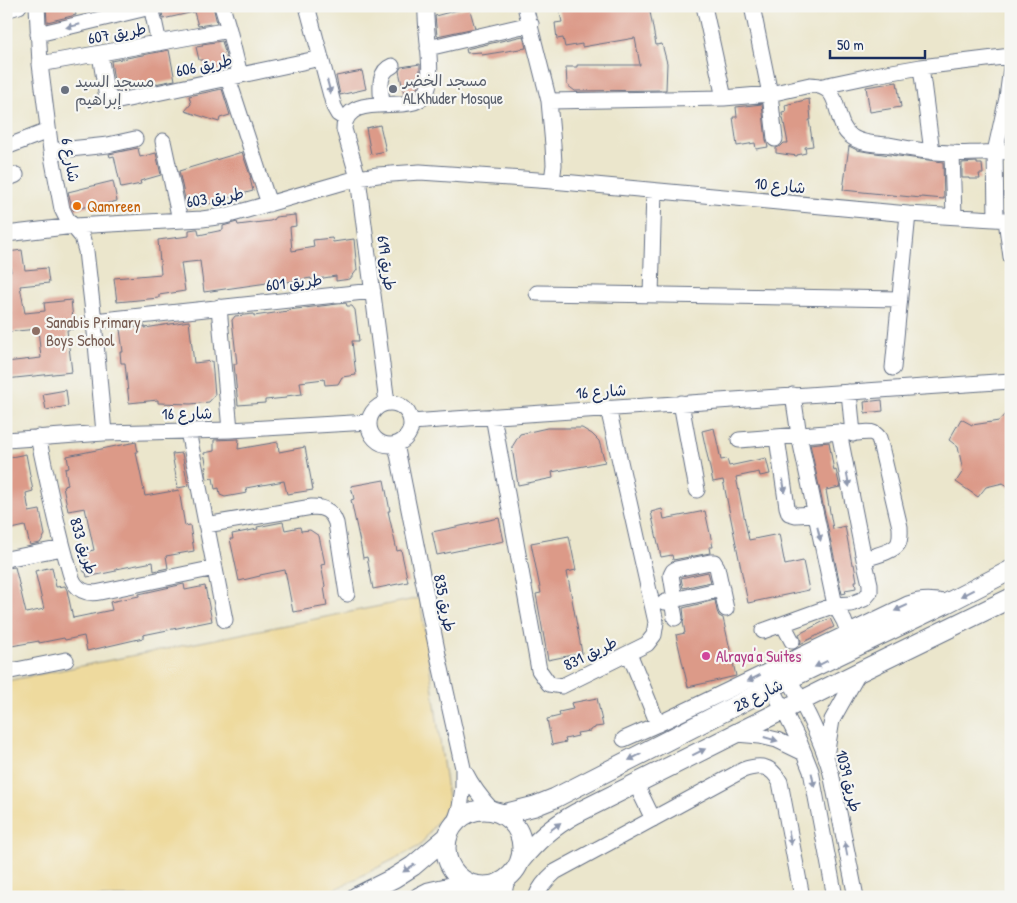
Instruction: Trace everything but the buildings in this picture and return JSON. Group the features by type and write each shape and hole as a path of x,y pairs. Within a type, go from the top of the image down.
{"main road":[{"name":"شارع 28","path":"497,812 524,810 545,802 789,679 851,640 948,603 1011,570"},
{"name":"شارع 28","path":"520,861 540,839 562,821 1011,598"},
{"path":"356,897 413,866 451,831 464,815 478,810 497,812 512,821 518,829 523,850 520,861 505,888 491,886 429,892 420,897"},
{"path":"451,831 446,851 449,864 457,875 475,888"}],"street":[{"path":"6,10 19,6"},
{"name":"شارع 6","path":"37,6 40,64 50,151 62,209 67,219 82,237 86,250 104,433"},
{"path":"222,6 229,30 234,76 269,204"},
{"name":"طريق 619","path":"307,6 336,111 345,124 358,178 387,403"},
{"path":"345,124 352,111 356,109 382,104 413,102 420,100 426,93 429,53 426,33 426,6"},
{"path":"526,6 549,101 554,165 552,181"},
{"path":"704,6 724,98"},
{"path":"752,6 770,94 775,139"},
{"path":"38,34 152,7 160,43"},
{"path":"429,53 531,24"},
{"name":"طريق 607","path":"40,64 229,30"},
{"name":"طريق 606","path":"100,54 106,92 111,99 119,101 321,58"},
{"path":"549,101 724,98 770,94 810,85 823,86 921,67 1011,56"},
{"path":"382,104 381,80 389,66 392,66"},
{"path":"921,67 932,152"},
{"path":"1011,67 1007,98 995,152 1011,258"},
{"path":"823,86 832,94 842,126 852,137 858,140 952,154 1011,151"},
{"path":"6,147 48,131"},
{"path":"50,151 108,145 135,139"},
{"path":"163,141 180,220"},
{"path":"952,154 954,216"},
{"name":"شارع 10","path":"358,178 420,172 552,181 908,214 1004,219"},
{"name":"طريق 603","path":"6,234 74,226 225,216 358,178"},
{"path":"651,295 654,191"},
{"path":"893,368 908,214"},
{"name":"طريق 601","path":"94,321 373,291"},
{"path":"538,293 900,299"},
{"path":"219,307 230,430"},
{"name":"شارع 16","path":"411,422 1011,381"},
{"path":"764,630 835,605 857,602 864,599 870,592 846,433 849,392"},
{"path":"624,739 658,724 796,649 851,640 835,605 798,435 793,395"},
{"path":"387,403 394,403 400,406 409,415 411,422 409,433 401,442 396,444 382,444 376,440 369,429 370,417 377,408 387,403"},
{"path":"682,403 697,490"},
{"name":"طريق 831","path":"493,416 539,670 549,684 562,686 647,644 654,635 656,622 608,408"},
{"name":"شارع 16","path":"6,440 104,433 230,430 369,422"},
{"path":"188,430 225,620"},
{"path":"739,440 870,431 876,433 879,438 900,538 898,544 893,548 864,559"},
{"name":"طريق 833","path":"38,437 63,548 75,583 80,588 86,592 93,593 215,568"},
{"path":"776,438 789,513 796,515 815,514"},
{"name":"طريق 835","path":"396,444 438,655 463,768 464,788 460,807 451,831"},
{"path":"206,525 318,507 327,510 332,514 336,523 348,594"},
{"path":"6,559 63,548"},
{"path":"675,618 672,572 676,569 693,565 714,562 717,567 726,608"},
{"path":"652,606 674,599 722,589"},
{"path":"783,624 796,649"},
{"path":"629,653 658,724"},
{"path":"6,672 66,660"},
{"path":"826,756 832,720 859,672"},
{"name":"طريق 1039","path":"789,679 802,701 826,756 856,897"},
{"path":"772,688 784,710 811,771 835,897"},
{"path":"736,734 777,740 804,753"},
{"path":"536,897 546,880 555,872 743,770 760,766 776,774 780,782 802,897"},
{"name":"طريق 835","path":"463,768 480,797 497,812"},
{"path":"636,784 653,819"}],"sand":[{"path":"420,598 449,805 420,846 320,897 6,897 6,681"}],"place":[{"name":"مسجد الخضر ALKhuder Mosque","path":"393,89"},
{"name":"مسجد السيد إبراهيم","path":"65,90"},
{"name":"Qamreen","path":"77,206"},
{"name":"Sanabis Primary Boys School","path":"36,331"},
{"name":"Alraya'a Suites","path":"706,656"}]}
